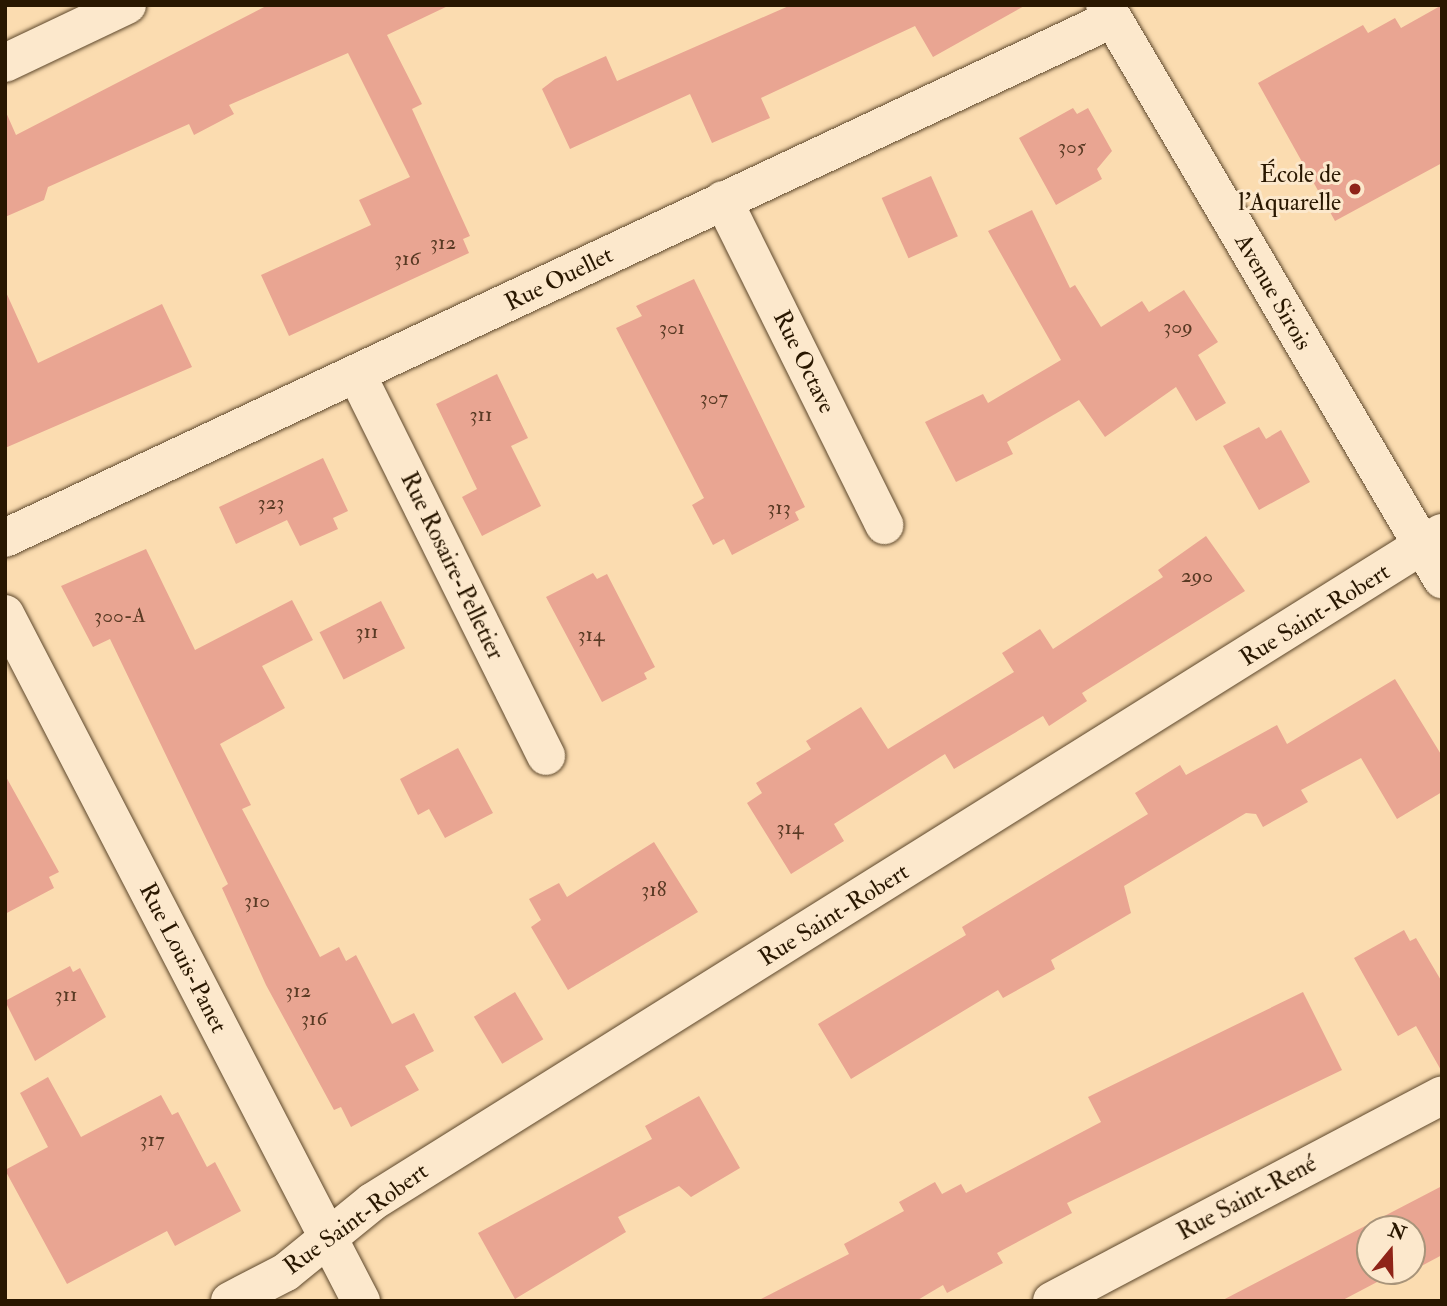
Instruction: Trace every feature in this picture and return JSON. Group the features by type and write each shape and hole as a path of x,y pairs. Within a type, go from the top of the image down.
{"street":[{"path":"5,62 127,5"},
{"name":"Rue Ouellet","path":"5,538 358,377 1109,12"},
{"name":"Avenue Sirois","path":"1109,12 1432,540 1442,579"},
{"name":"Rue Octave","path":"723,200 884,525"},
{"name":"Rue Rosaire-Pelletier","path":"358,377 546,756"},
{"name":"Rue Saint-Robert","path":"230,1301 286,1272 372,1202 1432,540"},
{"name":"Rue Louis-Panet","path":"5,614 360,1301"},
{"name":"Rue Saint-René","path":"1052,1301 1442,1094"}],"building":[{"path":"268,5 450,5 387,35 422,104 412,109 470,236 463,239 469,253 289,336 261,275 371,225 359,200 410,177 348,53 229,105 234,114 194,135 189,124 48,187 44,200 5,217 5,110 16,135"},
{"path":"791,5 1026,5 933,57 915,26 761,98 770,118 712,143 690,94 570,149 542,89 555,79 606,56 617,81"},
{"path":"1442,5 1442,163 1335,221 1258,83 1363,25 1368,33 1395,18 1401,28"},
{"path":"1073,108 1077,114 1088,108 1112,151 1097,169 1102,179 1056,205 1019,138"},
{"path":"931,176 958,236 909,258 882,198"},
{"path":"1032,210 1070,288 1075,285 1101,327 1142,301 1149,312 1184,290 1218,342 1198,355 1226,403 1196,421 1176,387 1105,437 1079,400 1007,442 1013,454 956,482 925,422 983,394 988,403 1061,360 988,231"},
{"path":"694,279 805,507 795,512 799,520 732,555 724,539 713,545 692,505 704,498 616,328 642,316 636,306"},
{"path":"5,290 38,363 162,304 192,367 5,448"},
{"path":"497,374 528,438 511,446 541,506 482,536 462,497 477,489 436,404"},
{"path":"1259,427 1266,439 1281,430 1310,482 1259,510 1223,446"},
{"path":"323,458 348,511 333,518 338,529 300,546 287,520 236,544 219,507"},
{"path":"1206,536 1245,591 1082,693 1087,701 1049,726 1043,716 954,769 945,754 834,824 844,841 791,874 747,803 762,793 756,783 811,749 806,741 861,707 888,749 1014,672 1002,653 1040,629 1053,649 1163,577 1158,570"},
{"path":"146,549 195,650 292,600 313,640 262,666 285,708 220,744 251,805 242,809 320,957 339,947 346,961 356,955 392,1024 414,1013 434,1051 405,1066 419,1090 351,1127 341,1107 334,1110 266,985 222,888 228,884 110,639 93,647 61,586"},
{"path":"593,573 597,579 607,574 655,667 644,673 647,679 602,702 546,597"},
{"path":"381,601 405,648 344,680 320,632"},
{"path":"1395,679 1442,756 1442,792 1397,819 1361,758 1301,790 1308,802 1263,827 1256,814 1246,813 1124,886 1131,913 1051,960 1055,969 1003,998 998,990 851,1079 818,1024 966,935 962,927 1148,814 1135,793 1180,765 1186,775 1277,725 1287,744"},
{"path":"458,748 493,813 445,838 429,809 418,815 400,779"},
{"path":"5,775 59,872 49,877 54,888 5,914"},
{"path":"654,842 698,912 568,990 531,927 541,920 529,899 559,883 567,897"},
{"path":"1404,930 1410,941 1416,938 1442,982 1442,1072 1416,1026 1398,1036 1354,958"},
{"path":"70,966 73,972 80,968 106,1017 35,1061 5,1001"},
{"path":"515,992 543,1039 502,1064 474,1017"},
{"path":"1303,992 1342,1070 1067,1203 1072,1213 997,1253 1003,1263 947,1293 943,1285 916,1301 757,1301 849,1254 844,1244 904,1211 899,1202 935,1182 942,1194 961,1184 966,1193 1101,1122 1088,1097"},
{"path":"48,1077 81,1137 161,1095 172,1115 178,1112 207,1167 215,1162 241,1211 175,1246 167,1231 67,1284 5,1170 48,1147 20,1093"},
{"path":"699,1096 740,1168 691,1197 679,1186 618,1217 626,1232 515,1299 478,1233 652,1139 645,1126"},
{"path":"1442,1186 1442,1255 1426,1264 1426,1215 1386,1215"},
{"path":"1356,1231 1356,1285 1371,1285 1341,1301 1221,1301"}],"place":[{"name":"École de l’Aquarelle","path":"1355,189"}]}
